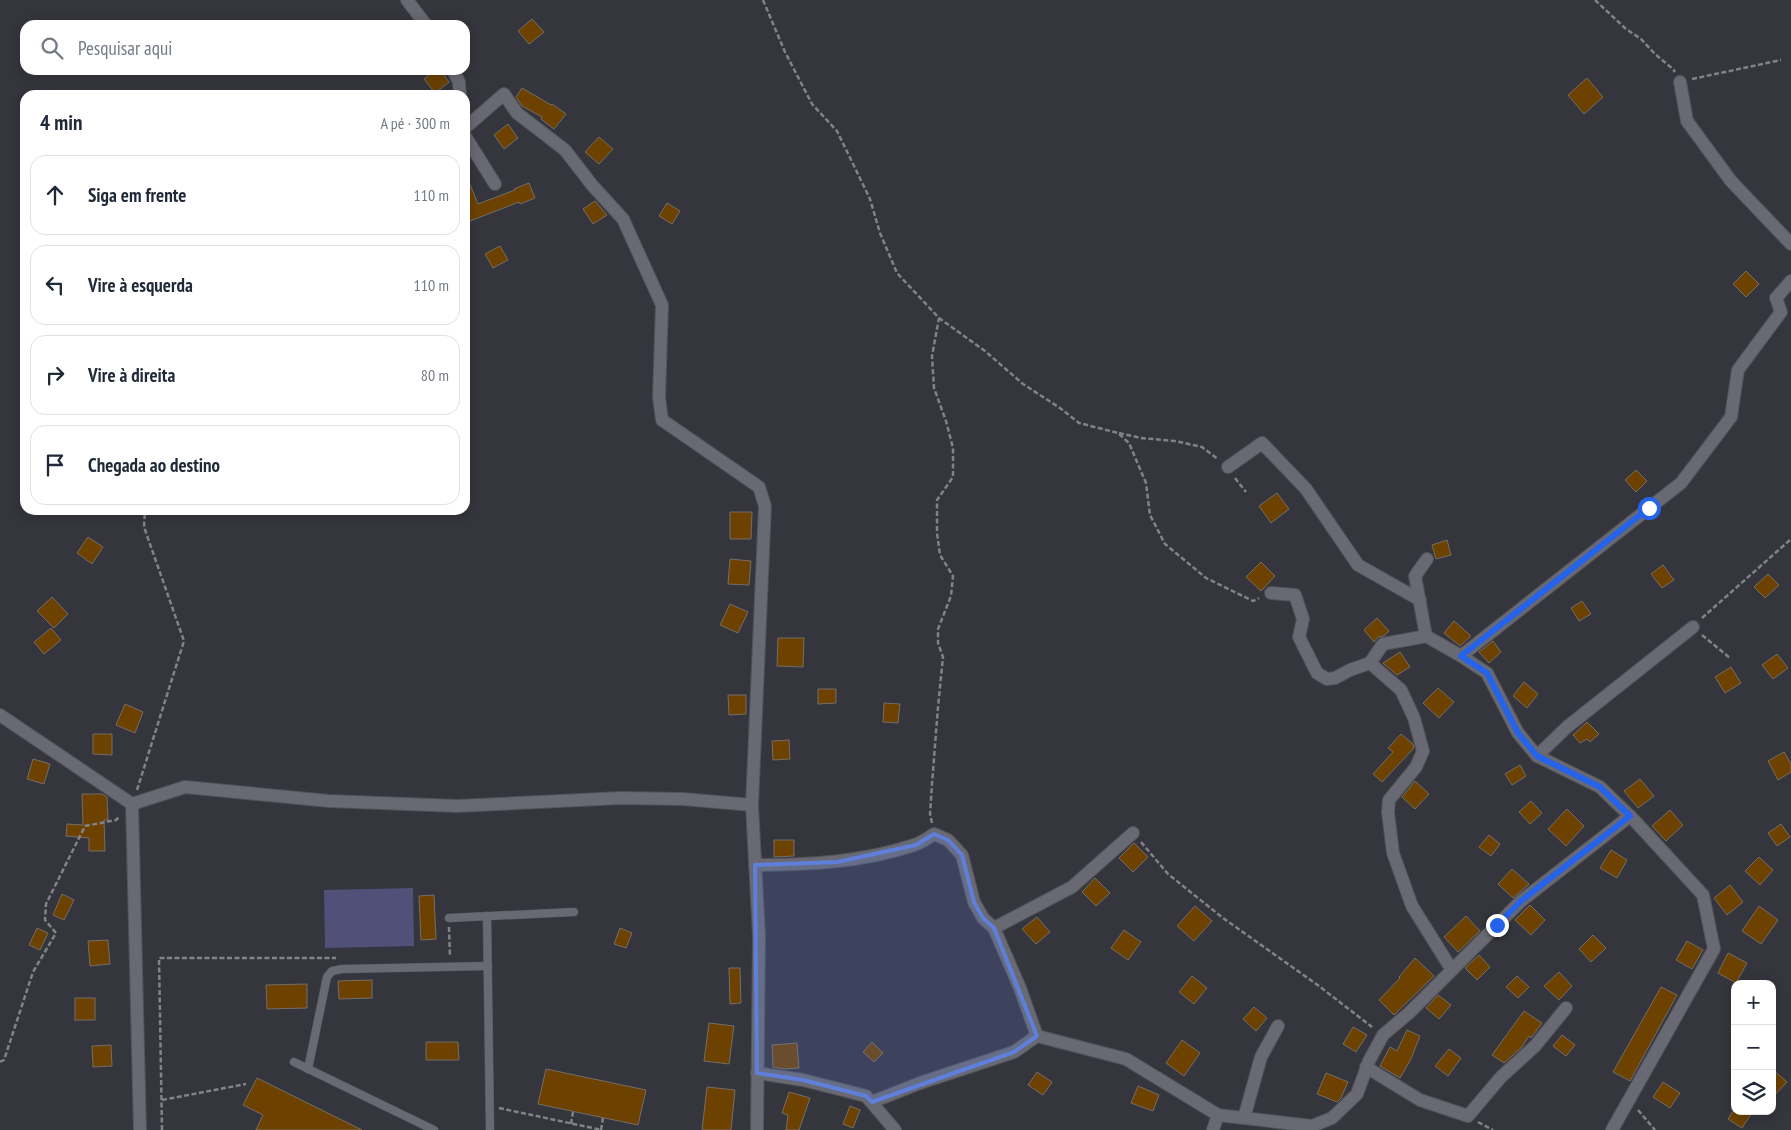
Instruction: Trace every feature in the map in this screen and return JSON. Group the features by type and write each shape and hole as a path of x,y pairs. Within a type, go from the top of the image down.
{"street":[{"path":"407,0 422,20"},
{"path":"456,75 459,82 460,90"},
{"path":"1680,82 1687,121 1731,181 1791,244"},
{"path":"470,124 504,94 517,113 565,150 592,185 623,219 662,305 659,397 662,420 760,487 765,506 752,805 759,936 757,1130"},
{"path":"470,144 495,184"},
{"path":"1461,656 1681,483 1731,417 1738,370 1780,312 1776,298 1791,281"},
{"path":"1228,467 1262,444 1306,489 1358,565 1420,600"},
{"path":"1427,559 1415,576 1427,636"},
{"path":"1271,593 1295,595 1303,619 1299,637 1318,673 1327,679 1335,678 1370,663 1383,644 1427,636 1487,673 1518,733 1537,756 1600,787 1630,816 1703,896 1714,949 1612,1130"},
{"path":"1537,756 1567,727 1693,627"},
{"path":"1370,663 1401,690 1414,718 1424,751 1416,767 1389,800 1388,812 1393,853 1412,906 1452,970"},
{"path":"0,715 132,804"},
{"path":"132,804 185,787 329,801 457,806 621,798 683,799 752,805"},
{"path":"132,804 140,1130"},
{"path":"872,1102 920,1083 1014,1052 1037,1036 1126,1059 1218,1115 1312,1126 1332,1118 1357,1094 1366,1067 1383,1035 1410,1013 1521,901 1630,816"},
{"path":"994,928 1072,887 1132,833"},
{"path":"755,865 837,862 916,845 934,834 948,840 962,855 974,902 983,918 994,928 1020,988 1037,1036"},
{"path":"1366,1067 1420,1100 1468,1116 1501,1077 1535,1046 1566,1008"},
{"path":"1244,1118 1261,1057 1278,1026"},
{"path":"757,1073 803,1080 866,1096 895,1130"},
{"path":"1213,1130 1218,1115"}],"lane":[{"path":"449,918 574,912"},
{"path":"487,916 490,1130"},
{"path":"308,1069 326,976 332,971 342,969 488,966"},
{"path":"294,1062 434,1130"}],"path":[{"path":"763,0 785,52 812,104 838,131 870,199 880,233 897,273 939,318 985,351 1024,384 1079,423 1141,438 1202,446 1228,467 1246,492"},
{"path":"1595,0 1673,69"},
{"path":"1680,82 1781,60"},
{"path":"934,834 930,814 938,707 944,657 938,643 938,629 951,596 954,576 940,555 937,533 937,500 953,477 953,448 934,388 932,356 939,318"},
{"path":"1118,433 1129,442 1143,475 1146,483 1150,515 1165,544 1206,578 1253,601 1271,593"},
{"path":"0,1062 4,1060 33,972 56,933 45,920 46,904 85,826 116,820 132,804 184,641 144,527 145,515"},
{"path":"1730,658 1693,627 1791,539"},
{"path":"1132,833 1168,874 1223,918 1319,986 1383,1035"},
{"path":"449,918 450,958"},
{"path":"162,1130 159,958 344,958"},
{"path":"162,1100 246,1084"},
{"path":"1629,1099 1655,1130"},
{"path":"490,1106 602,1130 603,1118"},
{"path":"571,1124 573,1112"}],"highlighted area":[{"path":"934,834 948,840 962,855 974,902 983,918 994,928 1037,1036 1014,1052 872,1102 866,1096 803,1080 757,1073 755,865 837,862 916,845"}],"shaded area":[{"path":"413,888 414,946 325,948 324,890"}],"building":[{"path":"532,19 544,32 529,44 518,31"},
{"path":"429,75 444,75 449,82 439,90 433,90 424,79"},
{"path":"1587,78 1603,97 1584,114 1568,95"},
{"path":"522,88 566,114 554,129 541,119 542,117 522,106 516,97"},
{"path":"508,124 518,138 504,149 494,135"},
{"path":"599,137 613,149 599,164 585,152"},
{"path":"529,183 535,198 520,204 519,202 470,221 470,184 478,204"},
{"path":"595,201 607,215 593,224 583,209"},
{"path":"667,203 680,211 672,224 659,216"},
{"path":"500,246 508,260 493,268 485,254"},
{"path":"1746,271 1759,284 1746,297 1733,284"},
{"path":"1636,470 1647,481 1636,492 1625,480"},
{"path":"1277,493 1289,509 1271,523 1259,506"},
{"path":"730,512 752,512 751,539 730,539"},
{"path":"88,537 103,547 92,564 77,553"},
{"path":"1447,540 1451,555 1436,559 1432,545"},
{"path":"730,559 751,561 749,585 728,584"},
{"path":"1261,562 1275,576 1261,591 1246,577"},
{"path":"1663,565 1674,580 1662,588 1651,574"},
{"path":"1768,574 1779,585 1765,598 1754,587"},
{"path":"52,597 68,614 54,628 37,611"},
{"path":"1582,601 1591,614 1579,621 1571,608"},
{"path":"730,604 748,612 738,633 720,625"},
{"path":"1377,618 1389,631 1384,636 1378,637 1374,642 1364,630"},
{"path":"1454,621 1471,636 1460,646 1444,633"},
{"path":"51,628 61,640 44,654 34,642"},
{"path":"778,638 804,638 803,667 777,666"},
{"path":"1493,641 1501,652 1489,663 1479,652"},
{"path":"1400,652 1410,667 1397,675 1383,663"},
{"path":"1777,654 1788,668 1773,679 1762,665"},
{"path":"1731,667 1741,683 1725,693 1715,677"},
{"path":"1524,682 1538,694 1527,708 1513,696"},
{"path":"1438,688 1454,702 1439,718 1423,703"},
{"path":"818,689 836,689 836,703 818,704"},
{"path":"728,695 746,695 746,714 729,715"},
{"path":"884,703 900,704 898,723 883,722"},
{"path":"125,704 143,712 135,733 116,725"},
{"path":"1587,722 1599,734 1590,742 1587,739 1580,743 1573,735"},
{"path":"93,734 112,734 112,755 93,754"},
{"path":"1401,734 1413,744 1414,748 1382,782 1373,774 1393,752 1388,748"},
{"path":"789,740 790,759 773,760 772,741"},
{"path":"1784,752 1791,764 1791,772 1778,780 1768,761"},
{"path":"33,759 50,764 44,784 27,779"},
{"path":"1520,765 1526,776 1512,785 1505,774"},
{"path":"1640,779 1654,796 1638,808 1624,791"},
{"path":"1415,781 1429,794 1415,809 1402,797"},
{"path":"82,794 102,794 107,797 108,820 104,820 105,851 89,851 89,838 66,836 67,824 83,825"},
{"path":"1531,801 1542,813 1530,824 1519,812"},
{"path":"1567,809 1584,826 1566,846 1548,829"},
{"path":"1670,810 1683,825 1666,841 1652,826"},
{"path":"1781,824 1790,837 1777,846 1768,833"},
{"path":"1489,835 1500,844 1491,856 1479,847"},
{"path":"774,840 794,840 794,856 774,857"},
{"path":"1134,843 1148,857 1133,872 1119,858"},
{"path":"1611,850 1627,860 1617,878 1600,868"},
{"path":"1759,857 1773,870 1760,885 1745,871"},
{"path":"1512,869 1529,884 1513,898 1498,884"},
{"path":"1095,878 1110,893 1096,906 1082,892"},
{"path":"1730,885 1743,902 1727,915 1714,898"},
{"path":"62,894 74,900 64,920 53,915"},
{"path":"434,895 436,939 421,940 419,896"},
{"path":"1530,905 1545,920 1531,935 1515,920"},
{"path":"1195,906 1212,921 1194,941 1177,926"},
{"path":"1759,906 1778,920 1761,944 1742,931"},
{"path":"1466,916 1480,931 1458,952 1444,937"},
{"path":"1037,917 1050,932 1036,944 1022,929"},
{"path":"37,928 48,933 40,950 29,945"},
{"path":"620,928 632,933 626,948 614,944"},
{"path":"1124,930 1141,942 1128,960 1111,948"},
{"path":"1593,935 1606,948 1591,962 1579,949"},
{"path":"108,940 110,964 90,966 88,941"},
{"path":"1687,941 1703,950 1692,969 1676,960"},
{"path":"1728,953 1747,963 1738,980 1731,980 1718,973"},
{"path":"1479,955 1490,967 1477,980 1465,968"},
{"path":"1415,958 1434,976 1394,1015 1379,1000 1400,978"},
{"path":"729,968 740,968 741,1003 730,1004"},
{"path":"1559,972 1572,986 1559,1000 1544,986"},
{"path":"1192,976 1207,988 1194,1004 1179,992"},
{"path":"1517,976 1529,987 1518,998 1506,987"},
{"path":"372,980 372,998 339,999 338,981"},
{"path":"307,984 307,1008 267,1009 266,985"},
{"path":"1661,987 1677,995 1630,1081 1613,1072"},
{"path":"1438,995 1451,1005 1439,1019 1426,1008"},
{"path":"75,998 95,998 95,1020 75,1020"},
{"path":"1254,1007 1267,1018 1256,1031 1243,1019"},
{"path":"1524,1011 1542,1023 1531,1038 1529,1036 1521,1048 1504,1063 1492,1055"},
{"path":"709,1023 734,1026 729,1064 704,1061"},
{"path":"1353,1027 1367,1035 1356,1052 1343,1044"},
{"path":"1407,1030 1420,1036 1411,1059 1400,1078 1380,1066 1390,1047 1397,1051"},
{"path":"1562,1035 1575,1045 1566,1056 1553,1046"},
{"path":"1182,1040 1200,1053 1184,1076 1166,1063"},
{"path":"426,1042 458,1042 459,1060 426,1060"},
{"path":"872,1042 883,1053 874,1062 863,1052"},
{"path":"797,1043 799,1068 784,1069 773,1067 772,1045"},
{"path":"111,1045 112,1066 93,1067 92,1046"},
{"path":"1449,1049 1461,1058 1448,1076 1435,1066"},
{"path":"546,1069 646,1090 638,1125 538,1104"},
{"path":"1037,1072 1052,1082 1043,1095 1028,1085"},
{"path":"1776,1072 1787,1082 1776,1094"},
{"path":"1326,1073 1348,1082 1341,1098 1337,1102 1317,1094"},
{"path":"257,1078 362,1130 256,1130 263,1115 243,1105"},
{"path":"1663,1082 1680,1093 1670,1108 1653,1097"},
{"path":"1138,1086 1159,1095 1153,1111 1131,1103"},
{"path":"707,1087 735,1090 731,1130 702,1130"},
{"path":"789,1092 810,1098 799,1130 786,1130 788,1115 782,1113"},
{"path":"850,1106 860,1110 853,1128 843,1124"},
{"path":"1731,1114 1750,1115 1742,1128 1728,1119"}],"route":[{"path":"1497,925 1521,901 1630,816 1600,787 1537,756 1518,733 1487,673 1461,656 1649,508"}]}
